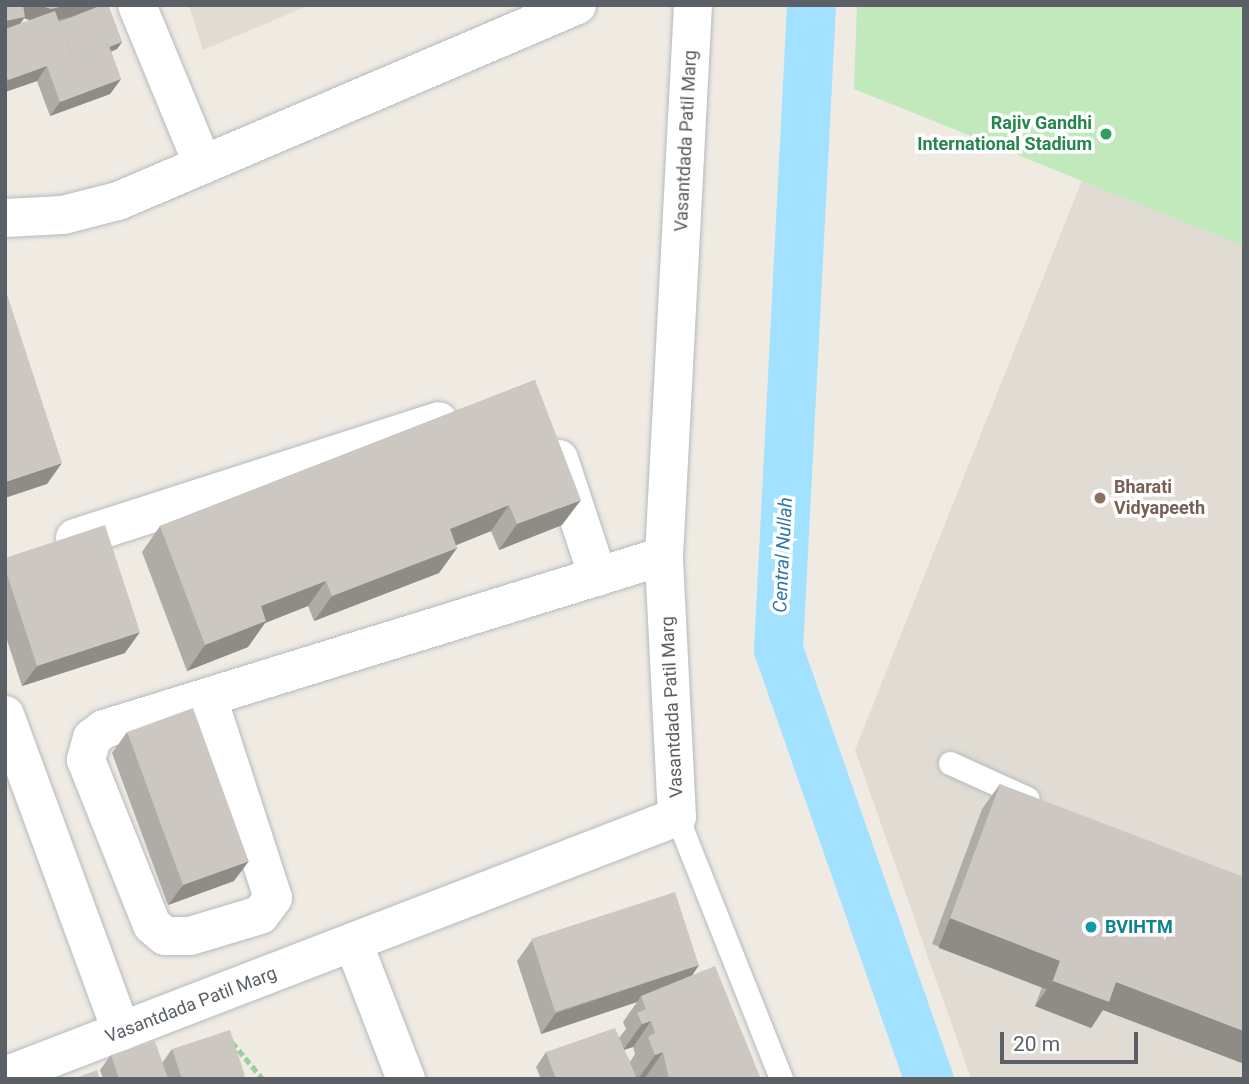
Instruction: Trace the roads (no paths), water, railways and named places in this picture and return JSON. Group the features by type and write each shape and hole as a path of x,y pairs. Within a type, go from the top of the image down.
{"street":[{"path":"137,5 203,165"},
{"path":"5,218 63,215 118,201 577,5"},
{"name":"Vasantdada Patil Marg","path":"5,1076 677,817 664,556 693,5"},
{"path":"75,538 479,408"},
{"path":"546,422 598,577"},
{"path":"208,698 273,898 260,915 190,936 165,936 152,925 85,750 104,729 664,556"},
{"path":"5,715 121,1031"},
{"path":"353,943 406,1079"}],"lane":[{"path":"950,763 1048,808"},
{"path":"677,817 781,1079"}],"waterway":[{"name":"Central Nullah","path":"811,5 778,649 929,1079"}],"place":[{"name":"Rajiv Gandhi International Stadium","path":"1106,134"},
{"name":"Bharati Vidyapeeth","path":"1100,498"},
{"name":"BVIHTM","path":"1091,927"}]}
